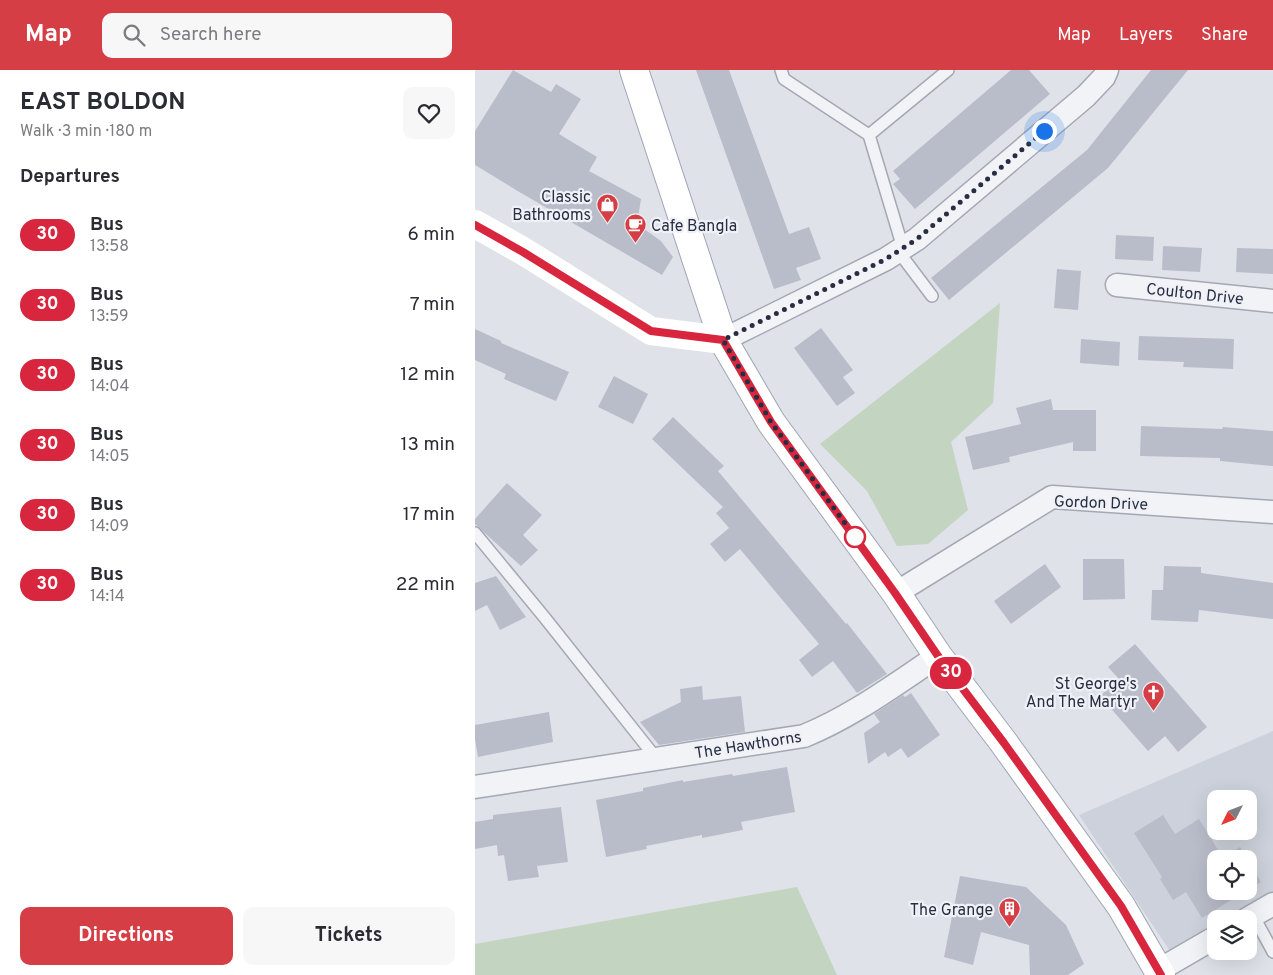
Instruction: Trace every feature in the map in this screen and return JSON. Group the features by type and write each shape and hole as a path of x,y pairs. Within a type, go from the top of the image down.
{"main road":[{"path":"634,70 723,340 771,422 895,593 938,656 1004,743 1121,906 1160,972"},
{"path":"475,224 651,331 723,340"}],"street":[{"path":"723,340 886,259 917,239 1086,96 1100,72"},
{"name":"Coulton Drive","path":"1117,285 1273,301"},
{"name":"Gordon Drive","path":"895,593 1052,497 1273,512"},
{"name":"The Hawthorns","path":"475,787 804,736 824,728 853,712 938,656"},
{"path":"1257,913 1273,904"},
{"path":"1160,972 1207,943"}],"lane":[{"path":"781,70 784,79 869,135 900,250 932,296"},
{"path":"869,135 948,70"},
{"path":"475,533 656,758"},
{"path":"1257,928 1273,952"}],"shaded area":[{"path":"1273,731 1273,894 1247,910 1207,910 1207,933 1172,954 1079,815"}],"green space":[{"path":"1000,303 993,403 951,442 968,510 928,544 897,546 867,491 820,444"},
{"path":"797,887 837,975 475,975 475,944"}],"building":[{"path":"513,70 551,92 556,84 581,99 559,134 597,157 589,171 641,199 637,224 661,241 673,257 662,275 475,165 475,131"},
{"path":"696,70 729,70 789,234 809,227 821,259 796,268 801,280 774,289"},
{"path":"1011,70 1029,70 1050,94 915,209 893,184 900,179 893,171"},
{"path":"1151,70 1188,70 1108,168 949,300 931,278 1087,150"},
{"path":"1116,235 1154,237 1153,261 1115,259"},
{"path":"1163,246 1202,248 1200,272 1162,270"},
{"path":"1237,248 1273,249 1273,274 1236,272"},
{"path":"1057,269 1081,271 1078,310 1054,308"},
{"path":"821,328 853,370 843,377 855,393 837,406 794,348"},
{"path":"475,329 501,341 501,343 569,372 556,401 504,379 506,374 475,360"},
{"path":"1139,336 1234,339 1233,369 1183,367 1184,362 1138,360"},
{"path":"1081,339 1120,342 1119,366 1080,363"},
{"path":"614,376 648,394 633,424 598,407"},
{"path":"1051,399 1053,410 1096,410 1096,451 1073,451 1073,442 1009,457 1010,462 973,470 965,437 1021,424 1016,408"},
{"path":"673,417 724,466 718,471 847,623 887,674 857,693 833,661 812,677 799,660 819,644 740,549 725,562 710,544 729,528 716,513 723,507 652,439"},
{"path":"1141,426 1222,429 1223,427 1273,431 1273,466 1220,461 1220,458 1140,456"},
{"path":"507,483 542,515 523,535 538,550 521,566 475,524 475,519"},
{"path":"1083,559 1124,559 1125,599 1083,600"},
{"path":"1045,564 1061,587 1011,624 994,601"},
{"path":"1164,566 1201,567 1201,573 1273,583 1273,619 1199,610 1198,622 1151,620 1152,590 1163,590"},
{"path":"496,576 526,617 500,630 487,605 475,611 475,583"},
{"name":"St George's And The Martyr","path":"1135,644 1207,727 1178,752 1165,736 1148,751 1100,696 1119,679 1108,667"},
{"path":"702,686 703,700 741,696 745,732 659,745 640,722 681,702 680,689"},
{"path":"911,693 940,735 908,758 901,748 888,757 885,752 868,764 864,733 880,722 874,714 903,695 905,697"},
{"path":"549,712 553,742 478,757 475,725"},
{"path":"787,767 795,812 741,822 743,830 702,838 702,835 646,846 647,849 606,857 596,800 643,791 643,788 683,780 683,782 732,774 733,776"},
{"path":"561,807 568,862 537,866 539,877 508,881 504,855 498,856 497,845 475,849 475,822 493,819 493,815"},
{"path":"1163,815 1175,834 1199,819 1207,832 1207,840 1212,840 1218,850 1207,850 1207,900 1231,900 1215,910 1207,910 1207,915 1202,918 1186,892 1173,900 1160,879 1162,877 1134,833"},
{"path":"1257,875 1261,882 1257,884"},
{"name":"The Grange","path":"960,876 1026,887 1066,925 1084,964 1068,975 1030,975 1029,945 981,932 973,965 944,957"}],"bus line":[{"name":"30","path":"475,225 523,252 651,331 723,340 771,422 895,593 938,656 1004,743 1121,906 1161,975"}],"place":[{"name":"Classic Bathrooms","path":"607,224"},
{"name":"Cafe Bangla","path":"635,244"},
{"name":"St George's And The Martyr","path":"1153,711"},
{"name":"The Grange","path":"1009,928"}],"route":[{"path":"855,537 771,422 723,340 886,259 917,239 1044,131"}]}
